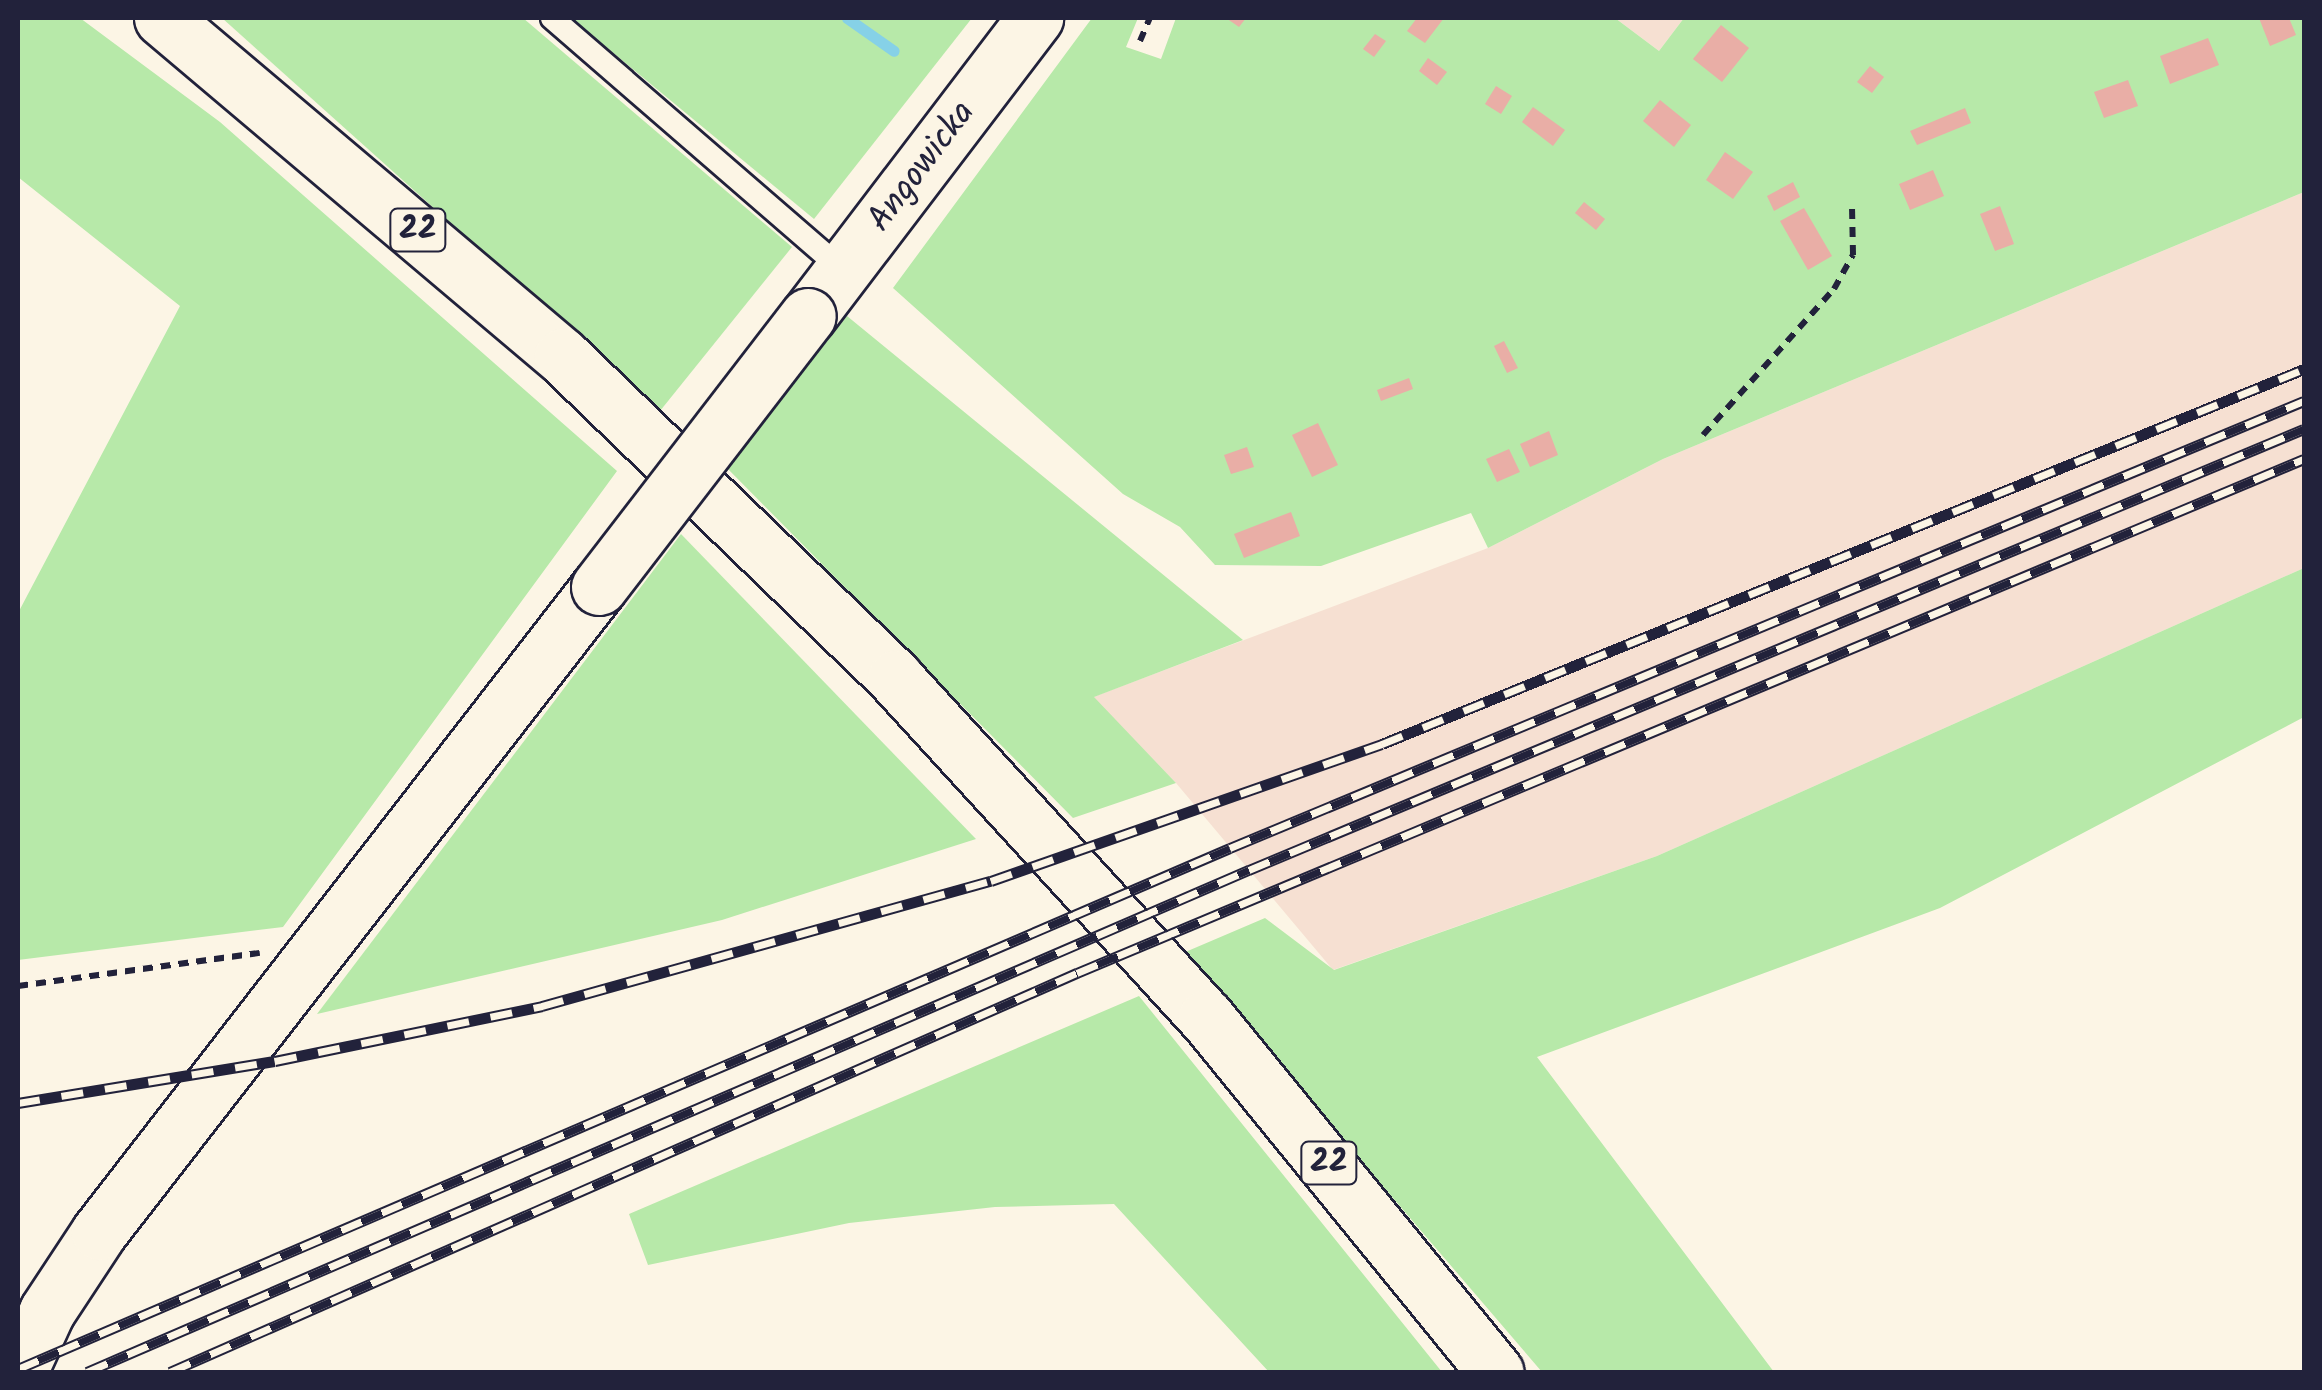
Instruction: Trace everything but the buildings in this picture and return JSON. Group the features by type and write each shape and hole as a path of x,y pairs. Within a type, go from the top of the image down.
{"main road":[{"name":"22","path":"162,18 562,356 882,664 1206,1017 1496,1372"},
{"name":"Angowicka","path":"19,1372 47,1311 98,1232 1035,18"}],"lane":[{"path":"552,18 844,270"}],"path":[{"path":"1140,40 1150,18"},
{"path":"1703,436 1834,290 1853,256 1852,207"},
{"path":"18,986 278,950 300,966"}],"shaded area":[{"path":"1615,18 1684,18 1659,51"},
{"path":"2304,192 2304,568 1657,856 1333,970 1176,783 1093,697 1488,548 1663,459"}],"green space":[{"path":"18,18 80,18 220,122 617,471 283,927 18,960 18,613 180,306 18,177"},
{"path":"222,18 523,18 792,247 660,411"},
{"path":"571,18 972,18 814,219"},
{"path":"1092,18 1138,18 1126,47 1161,59 1176,18 1615,18 1659,51 1684,18 2304,18 2304,192 1663,459 1488,548 1471,513 1321,566 1215,565 1180,527 1123,494 893,288"},
{"path":"847,316 1243,640 1094,697 1176,783 1073,818 725,466"},
{"path":"681,534 976,839 722,920 317,1014"},
{"path":"2304,568 2304,717 1940,908 1537,1057 1774,1372 1542,1372 1183,953 1265,918 1334,970 1657,856"},
{"path":"1139,996 1442,1372 1269,1372 1114,1204 995,1207 849,1223 648,1265 629,1214"}],"waterway":[{"path":"847,18 894,51"}],"railway":[{"path":"18,1103 275,1061 542,1006 991,881 1382,744 2304,369"},
{"path":"18,1369 1230,848 2304,401"},
{"path":"87,1372 1249,870 2304,429"},
{"path":"170,1372 1077,973 2304,459"}]}
